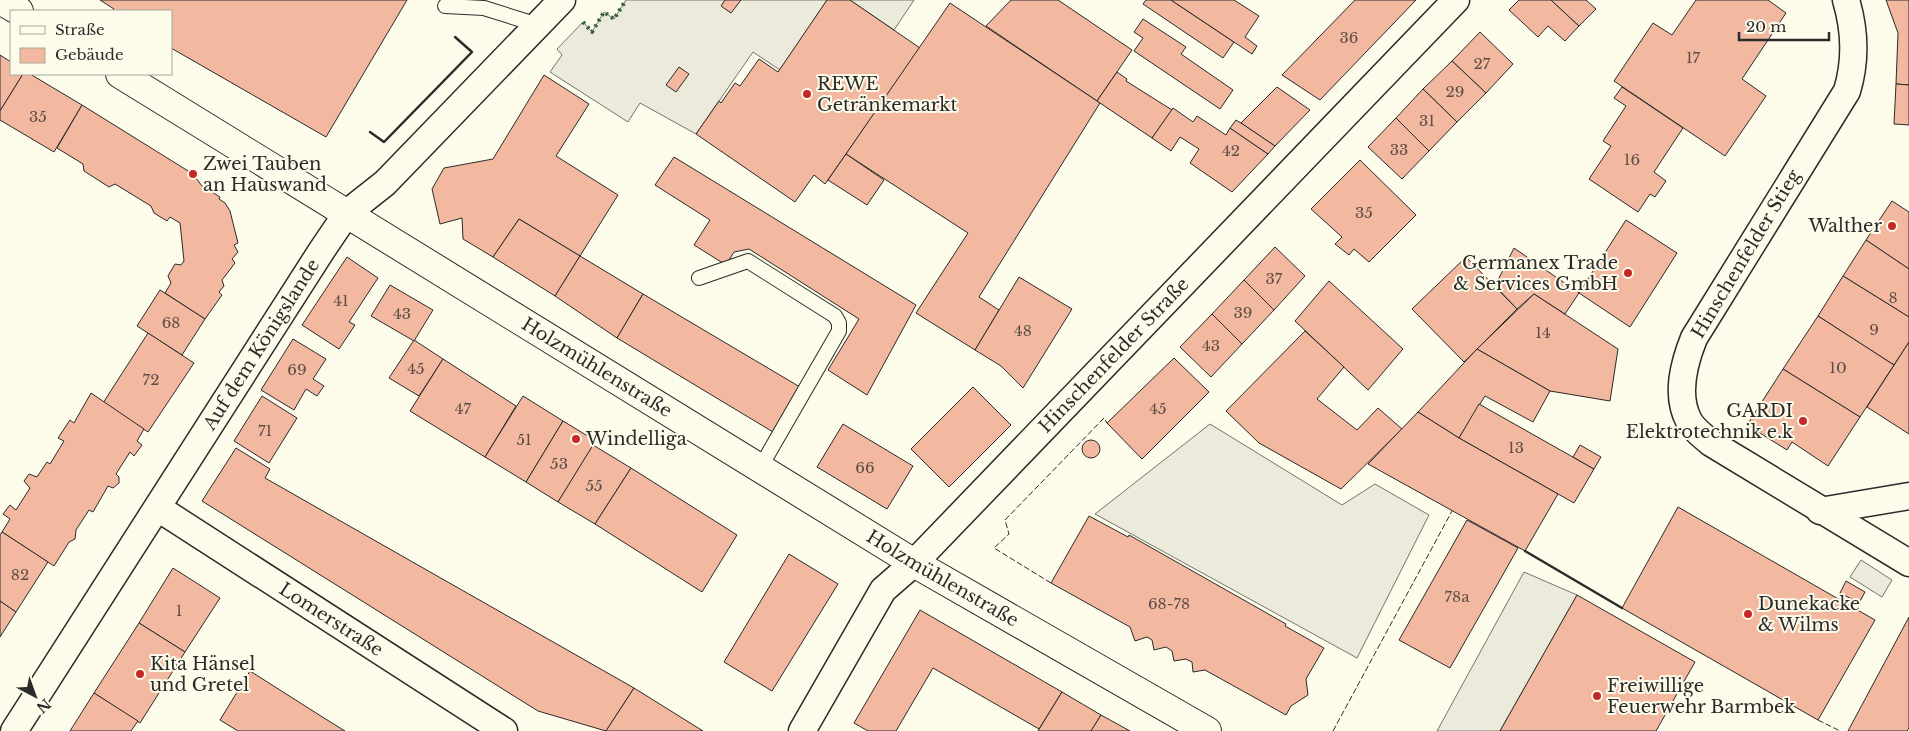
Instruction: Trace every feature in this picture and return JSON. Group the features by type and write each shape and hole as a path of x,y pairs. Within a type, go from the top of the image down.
{"street":[{"path":"0,0 16,10"},
{"name":"Auf dem Königslande","path":"14,731 322,250 347,214 384,183 562,0"},
{"name":"Hinschenfelder Straße","path":"802,731 883,590 914,563 1456,0"},
{"name":"Hinschenfelder Stieg","path":"1846,0 1854,47 1851,78 1847,91 1694,338 1682,382 1684,409 1695,429 1711,443 1909,563"},
{"name":"Holzmühlenstraße","path":"122,75 914,563 1207,731"},
{"path":"1820,510 1909,496"},
{"name":"Lomerstraße","path":"158,508 504,731"}],"lane":[{"path":"445,6 484,8 538,25"},
{"path":"699,278 748,260 835,316 839,323 840,331 760,468"}],"shaded area":[{"path":"626,0 827,0 780,70 753,52 696,134 640,103 628,122 550,72 562,55 557,49 583,22 592,32 604,12 614,19"},
{"path":"850,0 914,0 894,30"},
{"path":"1210,424 1342,505 1375,484 1429,515 1357,658 1095,514"},
{"path":"1861,560 1892,580 1882,597 1850,577"},
{"path":"1524,572 1577,595 1500,731 1437,731"}],"building":[{"path":"100,0 407,0 326,137 172,49 172,10 114,9"},
{"path":"725,0 741,0 731,13 721,6"},
{"name":"REWE Getränkemarkt","path":"827,0 850,0 920,48 825,184 814,175 795,202 696,134 719,101 721,103 735,83 740,86 759,59 778,72"},
{"path":"1011,0 1058,0 1132,50 1097,101 986,26"},
{"path":"1146,0 1171,0 1234,42 1223,58 1143,4"},
{"path":"1171,0 1234,0 1259,16 1245,37 1257,46 1252,54"},
{"path":"1355,0 1416,0 1320,100 1282,75"},
{"path":"1519,0 1551,0 1579,26 1565,41 1548,26 1538,37 1509,10"},
{"path":"1551,0 1586,0 1596,9 1579,26"},
{"path":"1696,0 1768,0 1786,13 1742,79 1766,96 1725,156 1614,81 1653,23 1672,35"},
{"path":"1886,0 1909,0 1909,85 1896,84 1898,33"},
{"path":"950,3 1100,103 979,297 999,310 975,350 916,313 968,233 846,154"},
{"path":"1143,19 1186,47 1181,54 1233,90 1220,109 1134,51 1143,38 1134,32"},
{"path":"1480,32 1513,64 1486,93 1452,61"},
{"path":"0,55 10,61 10,75 22,75 0,111"},
{"path":"1452,61 1486,93 1457,122 1423,89"},
{"path":"679,67 689,74 676,92 666,85"},
{"path":"1117,72 1127,79 1126,81 1172,110 1152,138 1097,101"},
{"path":"22,75 32,75 82,105 54,152 0,120 0,111"},
{"path":"544,75 589,104 556,156 618,195 580,256 519,219 493,257 463,239 462,218 440,224 432,189 444,168 493,159"},
{"path":"1896,84 1909,85 1909,125 1894,124"},
{"path":"1277,87 1310,110 1275,146 1241,123"},
{"path":"1622,87 1683,128 1654,172 1666,181 1655,197 1650,194 1638,212 1589,179 1611,146 1603,141 1626,106 1614,98"},
{"path":"1423,89 1457,122 1429,151 1396,118"},
{"path":"82,105 193,174 202,186 220,197 219,199 225,203 230,211 238,243 234,245 238,252 232,259 235,263 222,280 224,286 219,292 222,295 205,319 165,293 171,283 168,276 175,264 181,265 184,261 180,223 170,217 167,221 154,213 151,206 115,184 109,187 84,171 83,164 57,148"},
{"path":"1173,108 1193,122 1197,116 1226,135 1230,128 1268,154 1232,192 1190,163 1199,149 1180,137 1171,151 1152,138"},
{"path":"1396,118 1429,151 1402,179 1368,147"},
{"path":"1236,120 1275,146 1268,154 1230,128"},
{"path":"846,154 884,180 867,205 828,180"},
{"path":"674,157 916,305 867,395 828,370 859,319 749,249 734,252 726,265 694,245 710,220 655,185"},
{"path":"1360,160 1416,215 1369,262 1354,249 1349,255 1335,244 1342,237 1311,209"},
{"name":"Walther","path":"1892,201 1909,212 1909,269 1866,240"},
{"path":"519,219 580,256 555,296 493,257"},
{"name":"Germanex Trade & Services GmbH","path":"1626,220 1677,253 1630,327 1579,293"},
{"path":"1866,240 1909,269 1909,317 1843,276"},
{"path":"1275,247 1305,276 1274,310 1244,280"},
{"path":"1514,248 1579,293 1565,314 1534,294 1517,309 1495,286"},
{"path":"580,256 643,294 617,338 555,296"},
{"path":"347,257 378,278 349,322 355,325 339,349 302,325"},
{"path":"1466,257 1517,309 1464,362 1412,309"},
{"path":"1843,276 1909,317 1909,342 1894,365 1818,316"},
{"path":"1019,277 1072,309 1023,388 1001,366 975,350"},
{"path":"1244,280 1274,310 1242,344 1212,314"},
{"path":"1329,281 1403,349 1368,390 1295,321"},
{"path":"390,285 433,310 414,341 371,316"},
{"path":"160,290 205,319 182,355 137,326"},
{"path":"643,294 800,387 773,432 617,338"},
{"path":"1534,294 1618,349 1610,401 1550,391 1477,349"},
{"path":"1212,314 1242,344 1211,377 1180,347"},
{"path":"1818,316 1894,365 1860,417 1783,369"},
{"path":"1305,331 1344,367 1317,399 1357,430 1378,408 1402,429 1341,489 1259,443 1226,411"},
{"path":"148,333 194,363 148,432 103,403"},
{"path":"293,339 326,359 313,379 324,386 317,396 306,389 294,410 261,390"},
{"path":"414,340 443,359 419,396 389,378"},
{"path":"1909,342 1909,434 1867,407"},
{"path":"1477,349 1550,391 1533,422 1485,396 1459,438 1418,412"},
{"path":"1174,358 1209,392 1142,459 1107,423"},
{"path":"443,359 516,406 485,457 410,411"},
{"name":"GARDI Elektrotechnik e.k","path":"1783,369 1860,417 1828,466 1792,442 1787,450 1747,425"},
{"path":"973,387 1011,425 949,487 911,449"},
{"path":"91,393 144,429 137,441 142,445 134,456 130,452 116,474 119,477 119,483 113,488 108,486 93,512 89,510 76,530 75,539 69,542 54,566 2,532 10,519 3,514 10,505 16,510 30,488 24,481 29,474 37,477 47,462 50,464 64,441 58,438 70,420 74,423"},
{"path":"262,396 297,418 269,463 234,441"},
{"path":"523,396 563,421 526,482 485,457"},
{"path":"1479,404 1594,469 1574,503 1459,438"},
{"path":"1418,412 1459,438 1558,494 1525,551 1368,464"},
{"path":"563,421 596,441 558,502 526,482"},
{"path":"843,424 913,466 887,509 817,467"},
{"path":"1087,440 1095,440 1100,445 1098,456 1087,458 1082,453 1082,445"},
{"path":"593,445 631,468 595,524 558,502"},
{"path":"1580,445 1601,457 1594,469 1573,457"},
{"path":"236,448 270,469 265,478 634,688 606,731 538,711 202,501"},
{"path":"631,468 737,535 702,592 595,524"},
{"name":"Dunekacke & Wilms","path":"1678,507 1875,620 1818,720 1622,608"},
{"path":"1089,516 1128,537 1129,535 1286,624 1285,626 1324,648 1306,679 1308,695 1291,706 1286,715 1205,670 1193,672 1192,662 1186,659 1174,661 1172,651 1166,647 1154,650 1152,640 1147,637 1135,641 1130,627 1051,583"},
{"path":"1467,520 1518,548 1450,668 1399,640"},
{"path":"2,532 48,562 16,612 0,601 0,535"},
{"path":"789,554 838,584 772,691 724,662"},
{"path":"173,568 220,598 185,652 139,623"},
{"path":"1846,581 1865,592 1859,603 1840,593"},
{"name":"Freiwillige Feuerwehr Barmbek","path":"1577,595 1695,662 1656,731 1500,731"},
{"path":"0,601 16,612 0,637"},
{"path":"920,610 1062,692 1039,729 933,668 896,731 868,731 854,723"},
{"path":"1909,617 1909,728 1907,731 1848,731"},
{"path":"139,623 185,652 140,723 94,693"},
{"path":"250,671 345,731 238,731 220,720"},
{"path":"634,688 703,731 606,731"},
{"path":"1062,692 1101,715 1091,731 1038,731"},
{"path":"94,693 138,721 131,731 70,731"},
{"path":"1101,715 1130,731 1091,731"}],"hedge":[{"path":"583,22 592,32 604,12 614,19 626,0"}],"fence":[{"path":"1051,583 994,548 1009,534 1005,520 1104,418 1107,423"},
{"path":"1333,731 1452,511"},
{"path":"1818,720 1840,731"}],"wall":[{"path":"370,132 384,142 472,52 455,37"},
{"path":"1525,551 1622,608"}],"place":[{"name":"REWE Getränkemarkt","path":"807,94"},
{"name":"Zwei Tauben an Hauswand","path":"193,174"},
{"name":"Walther","path":"1892,226"},
{"name":"Germanex Trade & Services GmbH","path":"1628,273"},
{"name":"GARDI Elektrotechnik e.k","path":"1803,421"},
{"name":"Windelliga","path":"576,439"},
{"name":"Dunekacke & Wilms","path":"1748,614"},
{"name":"Kita Hänsel und Gretel","path":"140,674"},
{"name":"Freiwillige Feuerwehr Barmbek","path":"1597,696"}]}
